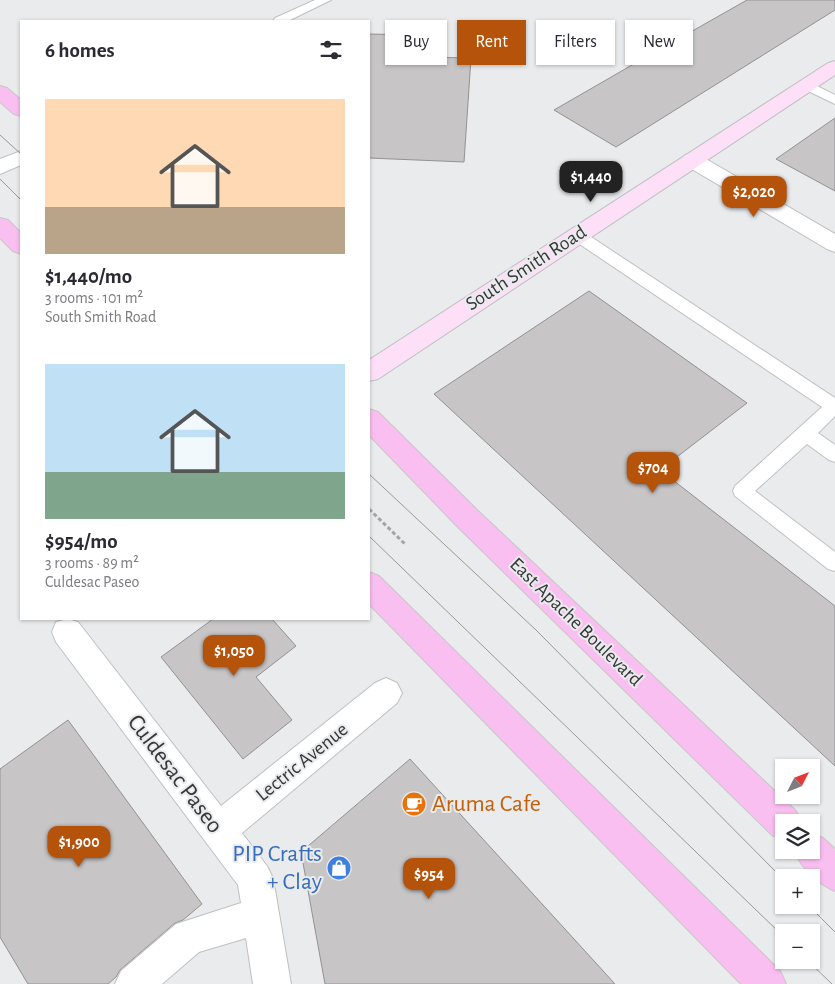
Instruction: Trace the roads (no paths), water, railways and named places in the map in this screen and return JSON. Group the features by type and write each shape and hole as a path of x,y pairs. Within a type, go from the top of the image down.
{"main road":[{"path":"0,92 20,109"},
{"path":"0,226 20,245"},
{"name":"East Apache Boulevard","path":"370,420 461,512 775,814"},
{"path":"370,586 766,984"},
{"path":"820,859 835,873"}],"street":[{"name":"South Smith Road","path":"370,371 835,67"},
{"path":"0,167 20,157"},
{"path":"692,160 835,244"},
{"name":"Culdesac Paseo","path":"67,632 255,878 272,984"},
{"name":"Lectric Avenue","path":"218,830 386,693"},
{"path":"134,984 189,937 262,915"}],"lane":[{"path":"281,20 325,0"},
{"path":"807,85 835,100"},
{"path":"577,235 834,406 806,434 742,491 835,563"},
{"path":"806,434 835,454"}],"tram line":[{"path":"0,135 20,153"},
{"path":"0,179 20,199"},
{"path":"370,475 536,630 775,871"},
{"path":"370,537 775,928"},
{"path":"817,914 835,932"},
{"path":"816,969 832,984"}],"place":[{"name":"Aruma Cafe","path":"414,804"},
{"name":"PIP Crafts + Clay","path":"339,868"}]}
